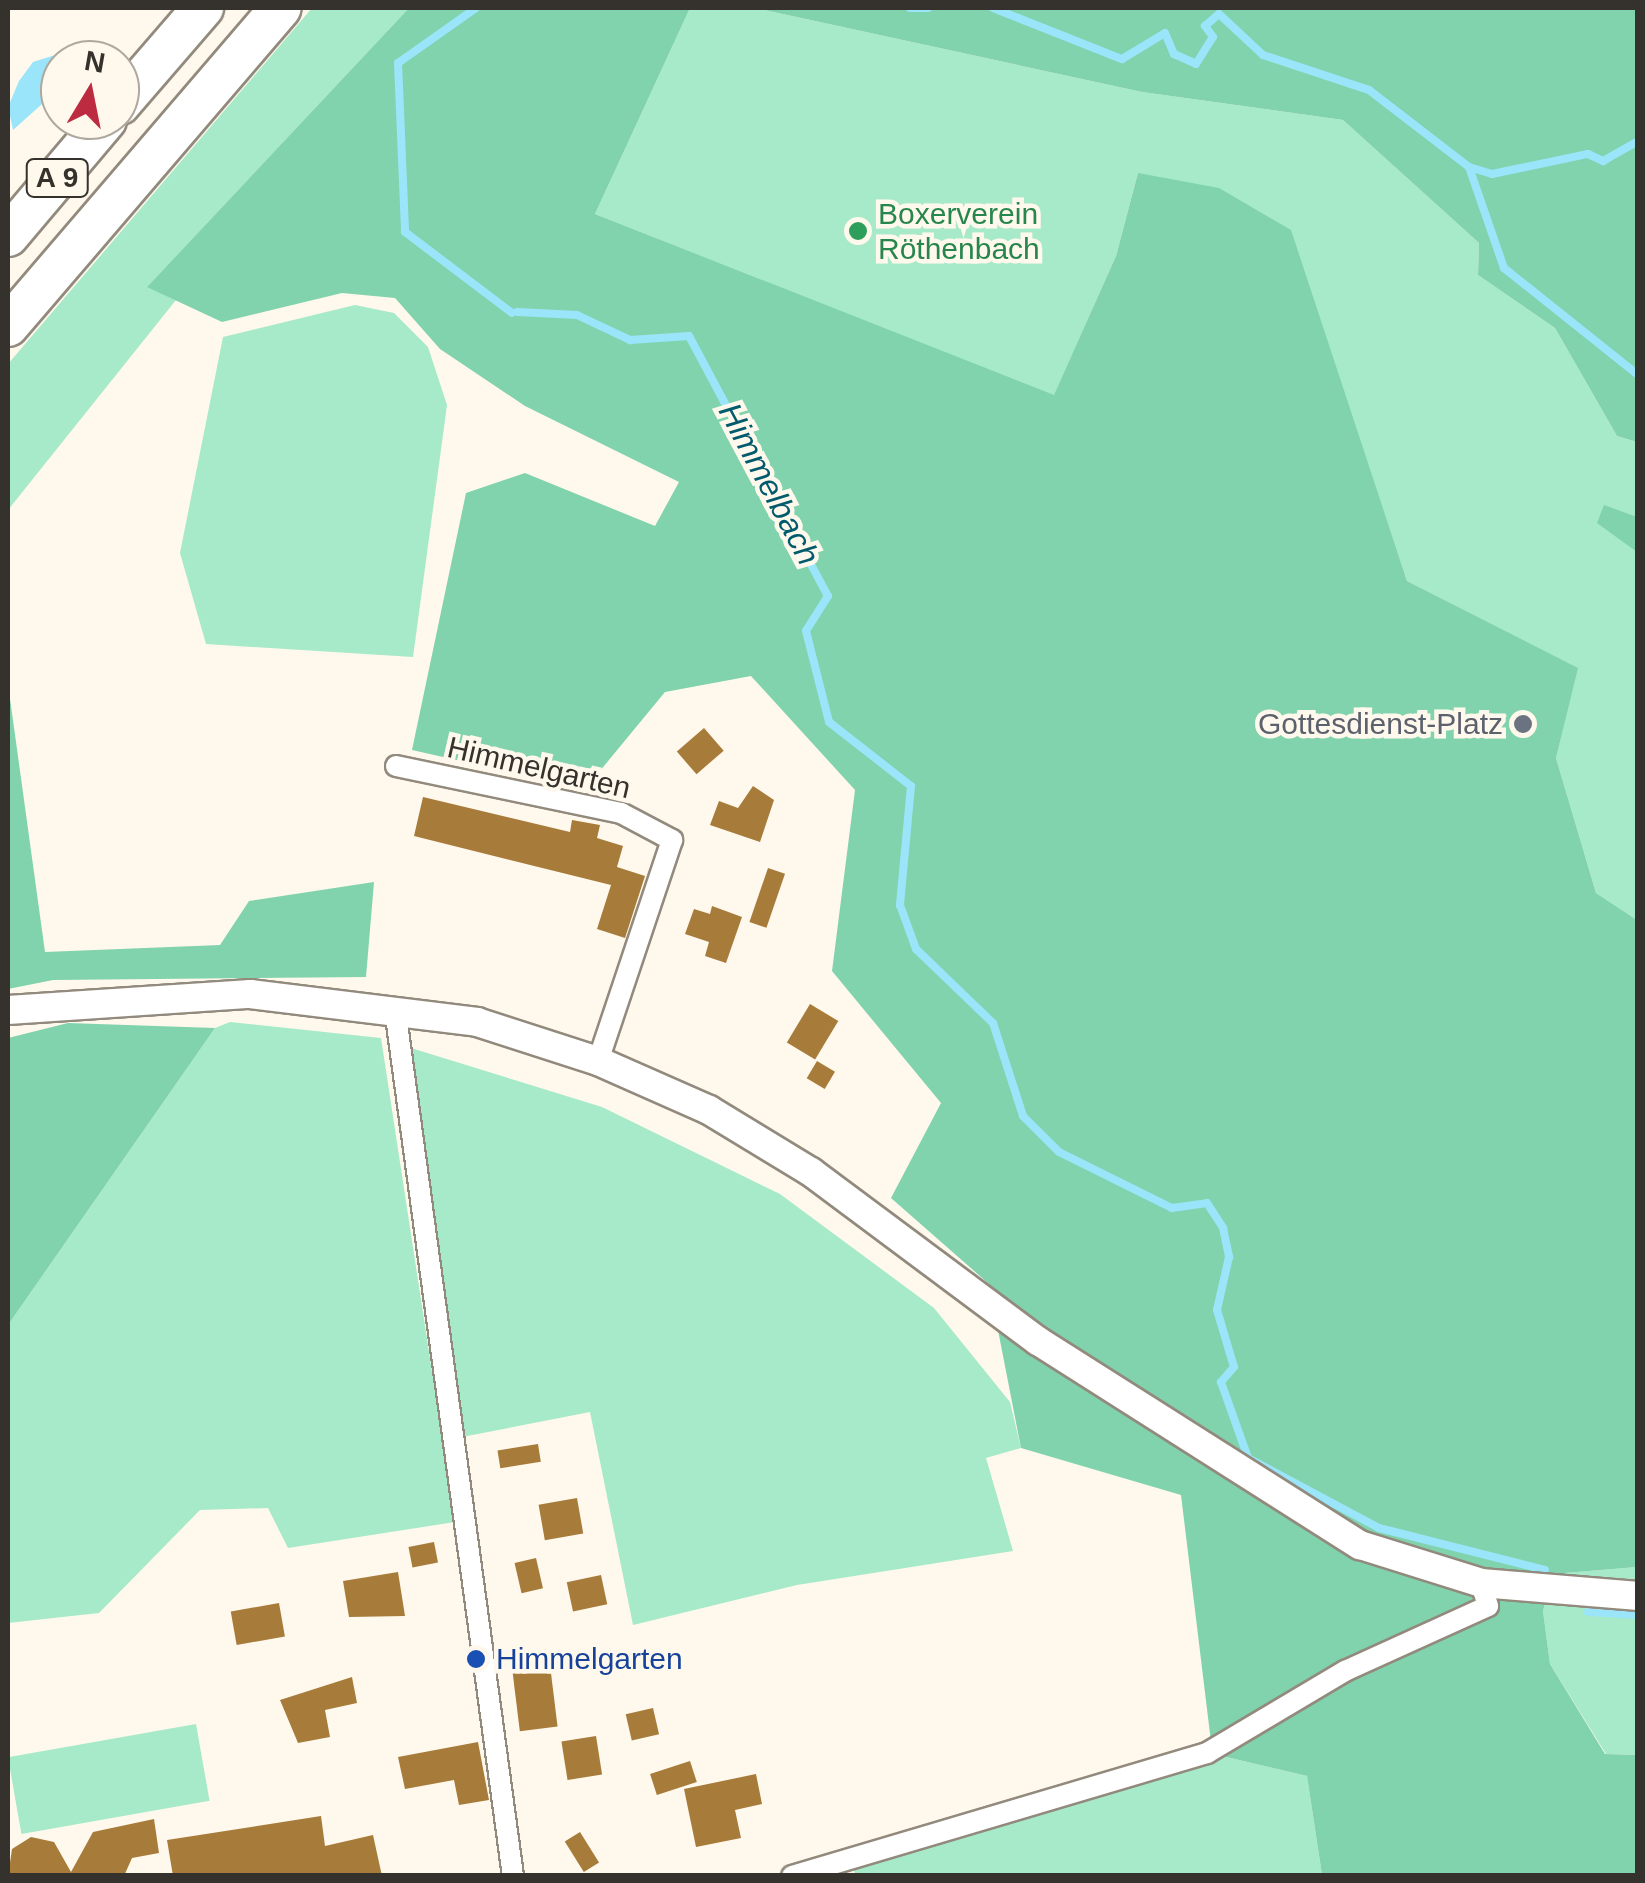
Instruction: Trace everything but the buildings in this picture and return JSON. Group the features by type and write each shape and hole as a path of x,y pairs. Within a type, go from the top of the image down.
{"highway":[{"path":"140,81 202,8"},
{"name":"A 9","path":"8,326 281,8"},
{"name":"A 9","path":"8,236 89,140"}],"street":[{"name":"Himmelgarten","path":"396,766 621,814 672,840 598,1060"},
{"path":"8,1010 215,993 395,1009 478,1022 598,1060 709,1110 811,1172 1038,1342 1258,1486 1360,1544 1481,1583 1638,1596"},
{"path":"395,1009 513,1876"},
{"path":"792,1876 1207,1753 1345,1671 1488,1606 1481,1583"}],"green space":[{"path":"312,8 409,8 148,286 176,300 8,510 8,364"},
{"path":"409,8 690,8 595,214 1054,395 1116,256 1138,173 1219,188 1291,230 1407,581 1578,668 1556,758 1596,893 1637,920 1637,1567 1553,1574 1543,1611 1550,1664 1605,1754 1637,1755 1637,1875 1322,1875 1307,1776 1222,1756 1211,1742 1181,1495 1021,1448 989,1284 891,1198 941,1103 832,971 855,790 751,676 665,692 585,789 412,750 466,493 525,473 655,526 679,482 525,406 440,349 395,298 342,293 222,322 147,287"},
{"path":"690,8 755,8 1142,92 1343,120 1479,243 1478,275 1555,328 1617,436 1637,442 1637,920 1596,893 1556,758 1577,668 1407,581 1358,435 1138,173 1116,256 1054,396 595,214"},
{"path":"755,8 1637,8 1637,442 1617,436 1555,328 1478,275 1479,243 1343,120 1142,92"},
{"path":"355,305 394,313 428,347 447,405 413,657 206,644 180,553 223,337"},
{"path":"1604,505 1637,517 1637,552 1597,523"},
{"path":"8,684 45,952 220,945 249,901 374,882 366,977 53,980 8,989"},
{"path":"230,1022 381,1038 455,1522 288,1548 268,1508 200,1510 99,1613 8,1623 8,1325 215,1028"},
{"path":"68,1023 215,1028 8,1325 8,1038"},
{"path":"411,1048 602,1107 780,1194 934,1308 1010,1402 1021,1448 986,1458 1013,1551 797,1585 633,1625 590,1412 462,1437"},
{"path":"1637,1567 1637,1755 1606,1754 1550,1664 1543,1611 1553,1574"},
{"path":"196,1724 210,1801 21,1834 8,1757"},
{"path":"1222,1756 1307,1776 1322,1875 856,1876 853,1868"}],"water":[{"path":"40,60 40,106 13,130 8,107 19,81 33,62"}],"waterway":[{"name":"Himmelbach","path":"476,8 398,63 405,232 512,313"},
{"name":"Himmelbach","path":"910,8 928,8"},
{"name":"Himmelbach","path":"993,8 1122,59 1165,33 1174,54 1196,64 1213,37 1205,26 1219,14 1263,55 1369,90 1469,167 1504,268 1638,375"},
{"path":"1469,167 1492,174 1588,154 1603,161 1638,141"},
{"name":"Himmelbach","path":"517,312 577,315 630,340 689,336 828,596 806,631 829,722 911,786 900,905 916,949 993,1023 1023,1116 1059,1152 1172,1208 1207,1203 1223,1228 1229,1257 1217,1310 1234,1367 1221,1382 1248,1458 1379,1528 1545,1570"},
{"name":"Himmelbach","path":"1588,1612 1638,1615"}],"place":[{"name":"Boxerverein Röthenbach","path":"858,231"},
{"name":"Gottesdienst-Platz","path":"1523,724"},
{"name":"Himmelgarten","path":"476,1659"}]}
